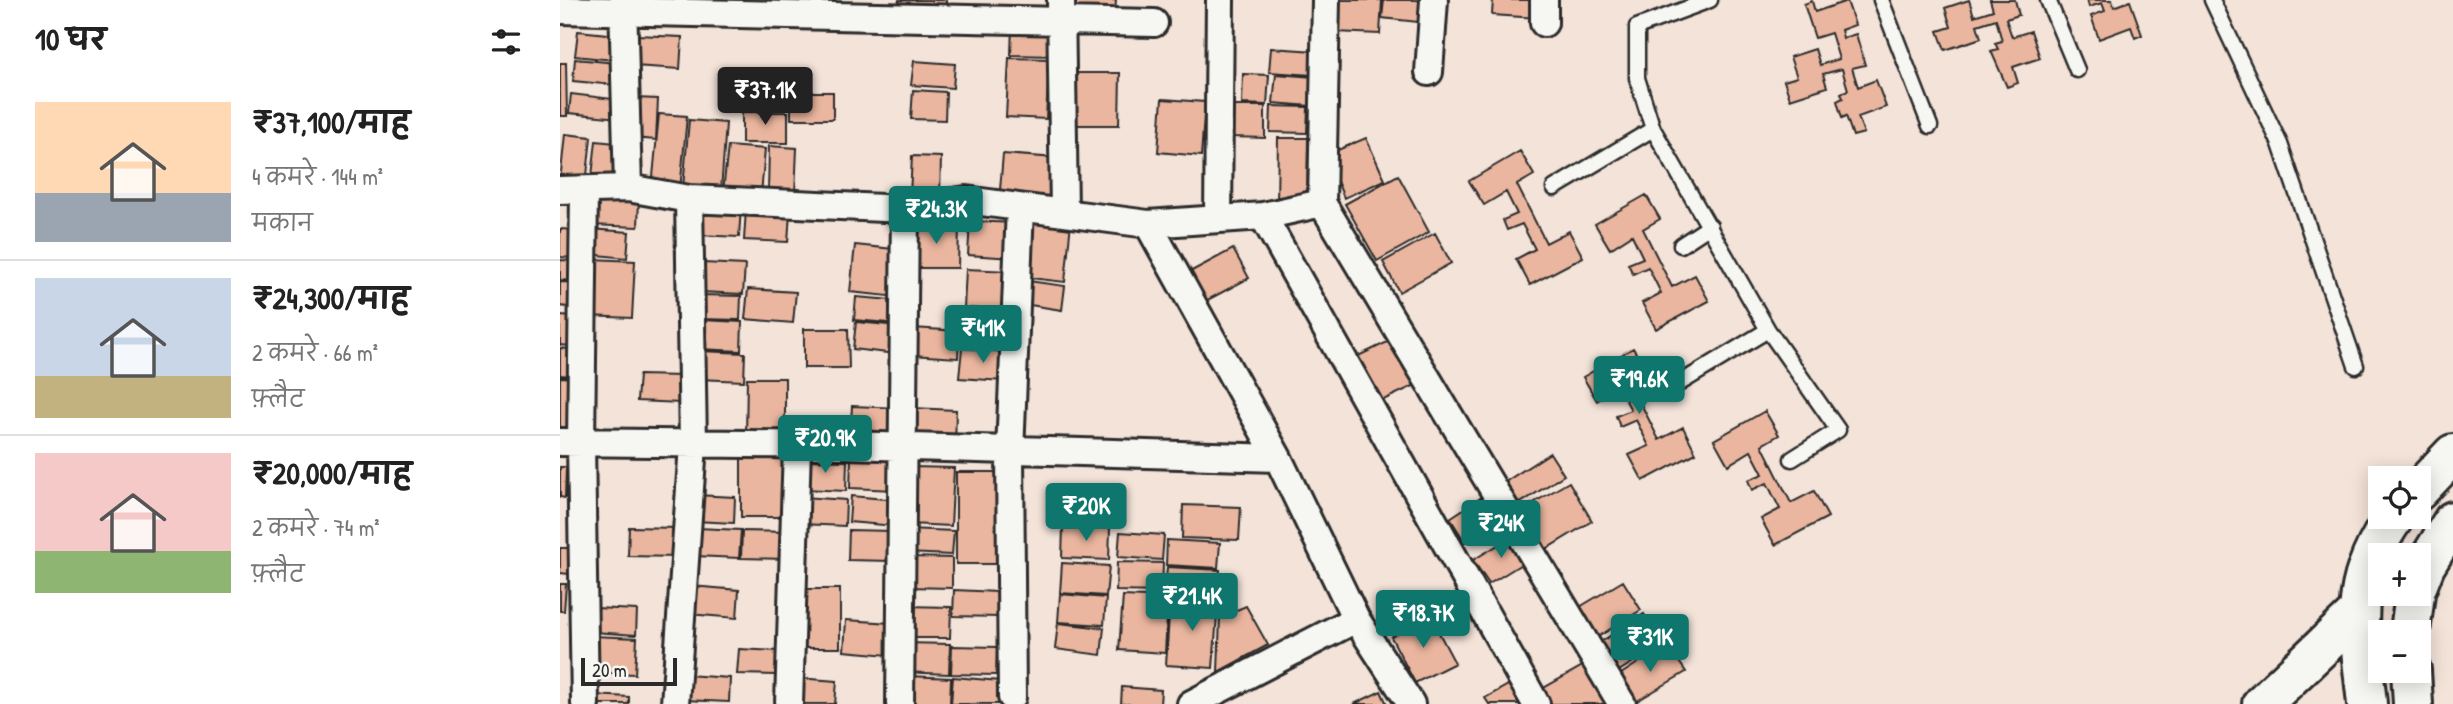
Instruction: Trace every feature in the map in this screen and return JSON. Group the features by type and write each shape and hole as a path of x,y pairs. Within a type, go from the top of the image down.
{"street":[{"path":"1218,218 1220,0"},
{"path":"1326,0 1322,203 1622,704"},
{"path":"1429,72 1434,0"},
{"path":"623,6 628,188"},
{"path":"560,10 623,6 1061,10 1154,23"},
{"path":"1061,10 1063,212"},
{"path":"585,704 570,443 572,191 628,188 689,199 905,209 966,200 1148,224 1263,216 1322,203"},
{"path":"676,704 693,445 689,199"},
{"path":"1013,697 1010,452 1020,208"},
{"path":"900,704 905,209"},
{"path":"1263,216 1536,704"},
{"path":"1148,224 1278,458 1356,619 1411,704"},
{"path":"570,443 1278,458"},
{"path":"789,704 797,446"},
{"path":"2431,477 2453,454"},
{"path":"2431,556 2453,521"},
{"path":"2367,704 2358,613 2362,580 2374,546 2386,529"},
{"path":"2262,704 2358,613"},
{"path":"1191,704 1356,619"},
{"path":"2412,683 2413,704"}],"lane":[{"path":"1710,0 1637,27 1637,78 1653,129 1768,330 1838,430 1792,459"},
{"path":"1881,0 1930,126"},
{"path":"2048,0 2077,70"},
{"path":"2213,0 2280,144 2356,366"},
{"path":"1554,188 1653,129"},
{"path":"1681,245 1710,226"},
{"path":"1680,383 1768,330"}],"building":[{"path":"899,0 946,0 946,8 899,5"},
{"path":"1070,0 1116,0 1115,13 1070,10"},
{"path":"1336,0 1382,0 1380,34 1335,32"},
{"path":"1384,0 1430,0 1427,23 1382,18"},
{"path":"1493,0 1539,0 1538,18 1492,15"},
{"path":"1969,0 1974,16 1993,10 1990,0 2015,0 2019,15 2006,19 2012,37 2031,31 2040,58 2013,67 2018,83 2007,87 1991,51 1998,49 1995,43 2002,41 1996,19 1977,25 1981,38 1945,50 1938,31 1951,27 1945,8"},
{"path":"2087,0 2112,0 2114,7 2130,1 2142,35 2135,38 2131,27 2099,39 2091,16 2105,11 2102,3 2089,7"},
{"path":"1812,1 1815,12 1847,1 1855,25 1841,30 1843,38 1856,34 1865,65 1852,68 1858,87 1876,80 1886,107 1858,117 1864,133 1853,136 1846,116 1842,118 1837,101 1843,98 1841,93 1848,90 1842,69 1823,74 1827,87 1790,99 1784,81 1797,77 1790,57 1815,49 1820,65 1839,59 1831,33 1815,38 1804,4"},
{"path":"1012,25 1058,27 1057,56 1011,55"},
{"path":"578,31 617,35 614,60 575,56"},
{"path":"636,35 682,37 680,69 634,66"},
{"path":"1271,48 1315,51 1313,75 1269,72"},
{"path":"1009,58 1049,59 1046,119 1006,117"},
{"path":"575,59 616,63 614,85 573,81"},
{"path":"914,61 955,64 953,88 911,85"},
{"path":"560,63 566,63 567,116 560,116"},
{"path":"1074,73 1120,73 1119,125 1074,125"},
{"path":"1243,74 1269,75 1267,105 1242,104"},
{"path":"1276,74 1314,77 1311,106 1273,103"},
{"path":"913,90 946,92 945,120 911,119"},
{"path":"791,92 833,92 833,119 791,119"},
{"path":"571,94 621,100 619,118 569,113"},
{"path":"635,98 658,99 656,140 633,138"},
{"path":"1162,99 1205,102 1201,156 1158,152"},
{"path":"1233,106 1265,106 1265,138 1232,137"},
{"path":"1271,106 1308,107 1307,133 1270,132"},
{"path":"742,112 788,112 788,143 742,143"},
{"path":"659,114 687,116 680,190 652,187"},
{"path":"689,120 726,123 721,191 683,188"},
{"path":"565,134 591,137 586,185 560,182"},
{"path":"1278,138 1308,138 1307,199 1277,207"},
{"path":"1366,138 1385,180 1344,198 1326,155"},
{"path":"596,141 625,144 620,188 591,185"},
{"path":"728,146 765,149 761,195 723,192"},
{"path":"769,146 797,148 795,195 768,194"},
{"path":"1520,151 1534,175 1517,185 1546,243 1569,231 1583,257 1530,285 1516,259 1535,249 1522,224 1507,230 1503,220 1517,214 1506,192 1484,205 1469,181"},
{"path":"1003,154 1056,158 1051,206 999,202"},
{"path":"912,156 941,157 940,196 910,196"},
{"path":"1398,175 1429,232 1377,261 1345,204"},
{"path":"592,193 639,196 638,227 590,225"},
{"path":"1646,195 1660,219 1643,229 1672,287 1695,275 1709,301 1656,329 1642,303 1661,293 1648,267 1633,274 1628,264 1643,258 1632,235 1610,249 1595,224"},
{"path":"700,205 741,207 739,237 698,235"},
{"path":"746,209 790,212 788,242 744,240"},
{"path":"1027,218 1071,222 1065,282 1022,277"},
{"path":"970,221 1015,223 1013,258 968,255"},
{"path":"915,225 959,225 958,268 914,268"},
{"path":"560,229 576,230 574,258 560,257"},
{"path":"590,229 629,232 627,258 588,254"},
{"path":"1435,233 1451,263 1399,292 1383,262"},
{"path":"855,245 903,250 898,297 850,292"},
{"path":"1233,249 1249,278 1202,303 1186,274"},
{"path":"592,259 635,261 632,318 588,316"},
{"path":"560,260 575,261 573,281 560,280"},
{"path":"703,263 745,265 743,294 701,292"},
{"path":"966,269 1009,271 1007,310 964,308"},
{"path":"1021,280 1065,286 1062,310 1017,303"},
{"path":"560,282 578,283 576,308 560,306"},
{"path":"748,289 796,292 793,323 745,319"},
{"path":"701,295 741,296 740,320 701,319"},
{"path":"856,297 891,300 889,323 854,320"},
{"path":"560,316 575,317 571,346 560,345"},
{"path":"701,320 742,322 741,351 699,349"},
{"path":"856,322 899,326 896,354 853,349"},
{"path":"913,328 959,331 958,358 911,355"},
{"path":"804,329 848,329 849,368 804,368"},
{"path":"1398,337 1420,383 1377,403 1356,357"},
{"path":"560,348 576,350 572,376 560,375"},
{"path":"962,348 1006,352 1004,381 959,378"},
{"path":"1633,348 1647,372 1630,382 1659,440 1683,427 1696,453 1643,481 1629,455 1649,446 1636,420 1620,427 1616,416 1631,410 1619,388 1597,401 1583,377"},
{"path":"699,351 745,353 744,381 698,379"},
{"path":"639,375 682,376 681,403 637,401"},
{"path":"560,377 574,378 570,436 560,436"},
{"path":"747,378 785,378 785,438 746,438"},
{"path":"852,406 899,408 898,443 850,441"},
{"path":"912,408 956,410 955,449 910,446"},
{"path":"1765,411 1779,435 1762,445 1791,503 1814,491 1828,517 1775,545 1761,519 1780,509 1767,483 1752,490 1748,480 1763,474 1751,451 1728,465 1714,440"},
{"path":"741,452 790,452 790,517 741,517"},
{"path":"1550,453 1564,475 1519,504 1505,482"},
{"path":"851,458 896,460 895,490 850,488"},
{"path":"805,460 847,461 846,491 803,489"},
{"path":"560,467 566,467 565,498 560,497"},
{"path":"912,467 954,468 951,526 909,524"},
{"path":"956,472 1004,472 1002,564 956,564"},
{"path":"1569,482 1592,521 1546,549 1523,509"},
{"path":"1491,491 1507,514 1465,542 1450,518"},
{"path":"695,495 735,497 734,523 694,521"},
{"path":"851,496 897,500 895,526 849,522"},
{"path":"803,497 846,500 845,526 801,524"},
{"path":"1183,505 1241,507 1239,540 1182,538"},
{"path":"629,527 679,528 678,557 628,556"},
{"path":"1063,527 1110,528 1109,560 1062,558"},
{"path":"697,528 741,530 739,558 695,556"},
{"path":"907,529 954,531 952,555 906,553"},
{"path":"849,530 892,531 891,561 848,560"},
{"path":"742,531 790,532 790,559 741,558"},
{"path":"1120,532 1164,535 1162,560 1118,557"},
{"path":"1513,536 1528,560 1489,584 1473,560"},
{"path":"1167,540 1220,543 1218,568 1166,565"},
{"path":"560,548 570,548 569,574 560,573"},
{"path":"908,557 952,558 952,588 907,587"},
{"path":"1117,562 1163,563 1162,592 1116,591"},
{"path":"1062,563 1109,566 1106,596 1060,593"},
{"path":"1167,567 1220,570 1218,597 1165,593"},
{"path":"1623,581 1641,610 1596,638 1578,608"},
{"path":"560,584 566,584 564,611 560,611"},
{"path":"691,586 739,590 737,618 688,614"},
{"path":"794,589 840,589 840,648 794,648"},
{"path":"954,590 998,592 998,617 953,616"},
{"path":"1060,594 1106,598 1104,625 1058,622"},
{"path":"1123,596 1168,598 1165,653 1119,650"},
{"path":"1170,598 1218,601 1213,668 1166,665"},
{"path":"905,606 951,607 950,638 905,638"},
{"path":"1246,606 1268,645 1218,672 1220,617"},
{"path":"595,608 637,610 636,635 594,632"},
{"path":"1644,614 1662,644 1614,674 1596,645"},
{"path":"1430,616 1455,663 1415,683 1391,637"},
{"path":"846,620 891,623 889,655 844,651"},
{"path":"1058,623 1104,628 1101,655 1055,649"},
{"path":"593,636 637,638 635,674 591,672"},
{"path":"904,643 950,644 949,674 902,672"},
{"path":"1667,644 1686,672 1632,704 1615,678"},
{"path":"952,646 997,647 996,675 951,674"},
{"path":"739,649 779,651 778,675 737,674"},
{"path":"1588,663 1608,704 1550,704 1542,689"},
{"path":"686,675 730,678 729,702 684,700"},
{"path":"908,676 951,678 950,704 906,704"},
{"path":"953,677 1000,681 998,704 951,704"},
{"path":"797,678 837,681 835,704 795,704"},
{"path":"1519,679 1532,704 1489,704 1485,698"},
{"path":"1122,687 1161,690 1160,704 1121,704"},
{"path":"1381,691 1387,704 1354,704"},
{"path":"593,695 629,697 629,704 593,704"}]}
